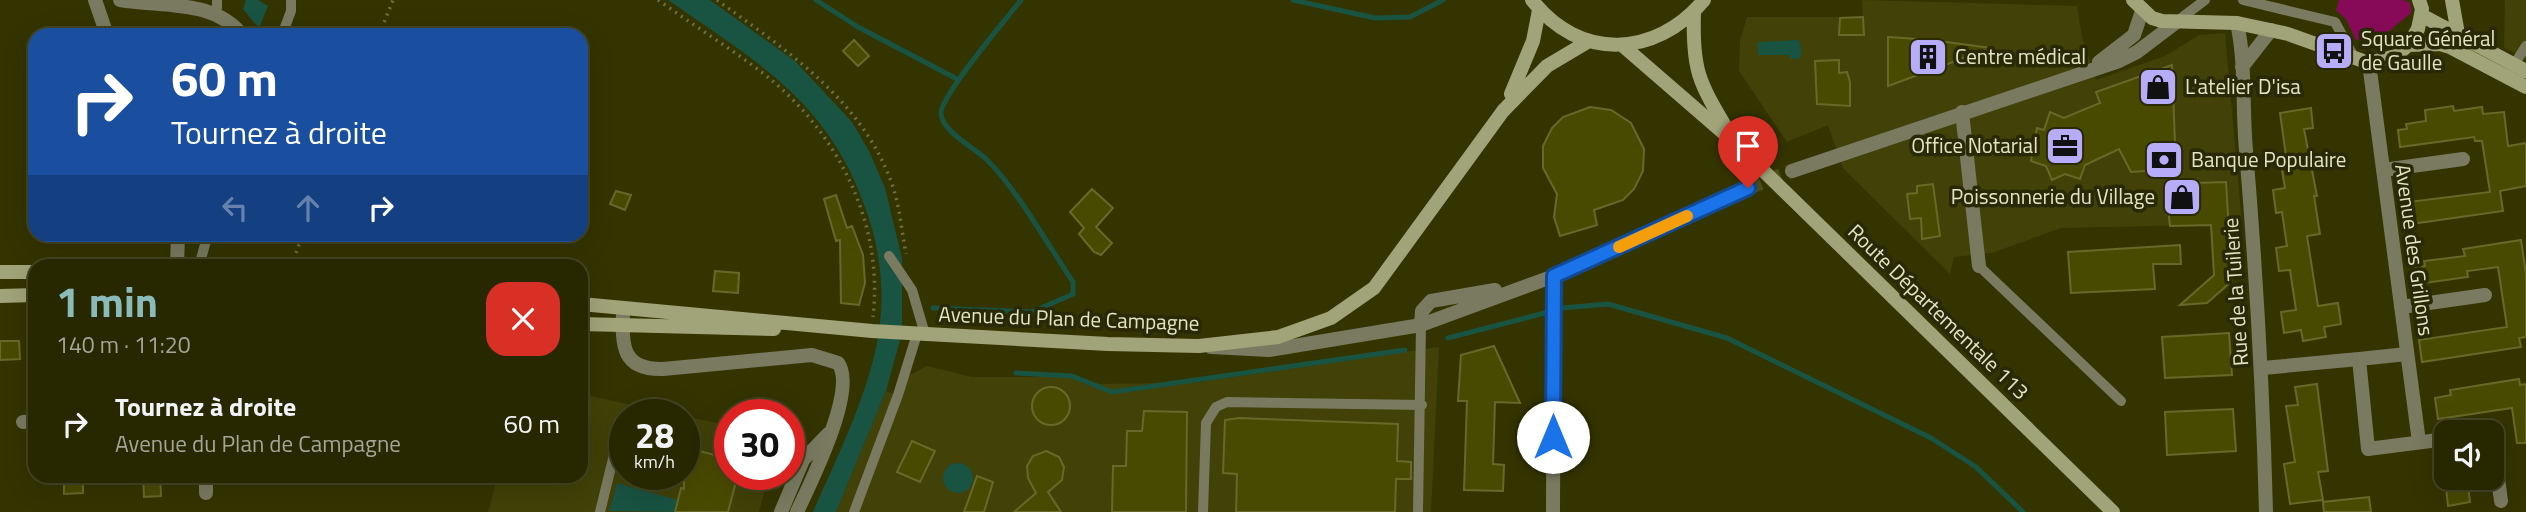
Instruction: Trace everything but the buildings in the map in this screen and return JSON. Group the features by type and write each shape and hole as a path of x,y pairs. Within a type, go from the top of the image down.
{"main road":[{"path":"1536,5 1561,27 1606,46 1648,40 1673,29 1704,0"},
{"path":"2452,0 2458,34"},
{"name":"Avenue du Plan de Campagne","path":"1503,111 1527,61 1536,5"},
{"path":"2138,5 2151,18 2174,24 2237,23 2272,30 2362,61 2396,56 2408,45 2418,29 2423,6 2458,34 2516,71 2526,86"},
{"name":"Route Départementale 113","path":"1694,12 1693,53 1700,83 1734,142"},
{"name":"Avenue du Plan de Campagne","path":"588,305 915,334 1199,346 1278,337 1310,328 1353,306 1374,288 1503,111 1546,66 1589,41"},
{"path":"2408,45 2440,44 2516,71"},
{"name":"Route Départementale 113","path":"1622,45 1734,142 2113,512"},
{"path":"0,272 28,272"},
{"path":"0,296 28,295"},
{"name":"Avenue du Plan de Campagne","path":"588,324 869,330"}],"street":[{"path":"95,0 105,28"},
{"path":"120,0 217,4 236,28"},
{"path":"2089,68 2134,35 2138,5"},
{"name":"Rue de la Tuilerie","path":"2237,23 2242,45 2241,68 2263,368 2266,512"},
{"path":"1792,171 2137,52 2174,24"},
{"path":"2241,68 2250,53 2272,30"},
{"name":"Avenue des Grillons","path":"2362,61 2383,170 2419,442"},
{"path":"1962,112 1979,266"},
{"path":"2383,170 2463,159"},
{"path":"1199,346 1238,351 1269,350 1421,325 1422,311 1431,301 1527,286 1748,188"},
{"path":"1553,512 1554,276"},
{"path":"2401,307 2485,295"},
{"path":"624,308 623,327 628,358 641,367 652,369 811,355 832,360 842,368 844,381 832,430 797,512"},
{"path":"2263,368 2407,354"},
{"path":"2359,359 2368,449 2434,440"},
{"path":"781,512 803,460 832,430"},
{"path":"206,483 206,493"},
{"path":"2500,490 2501,501"}],"lane":[{"path":"285,28 291,11 291,0"},
{"path":"2174,24 2205,0"},
{"path":"2243,0 2335,22 2362,61"},
{"path":"2516,71 2525,50"},
{"path":"201,259 206,242"},
{"path":"854,512 898,396 915,334 912,290 889,256"},
{"path":"1979,266 2121,401"},
{"path":"1418,512 1422,405 1421,325"},
{"path":"1203,512 1206,423 1216,407 1227,402 1422,405"},
{"path":"600,512 609,475"}],"path":[{"path":"382,28 393,0"},
{"path":"658,0 765,75 803,111 843,164 866,223 874,261 869,330"},
{"path":"717,0 810,67 850,112 875,149 894,190 912,290"},
{"path":"293,259 300,242"}],"shaded area":[{"path":"246,0 258,0 268,6 260,26 256,25 243,9"},
{"path":"668,0 710,0 795,61 852,122 869,151 885,188 902,258 902,333 886,391 836,512 813,512 858,408 877,343 881,282 870,222 855,182 837,147 815,118 764,68"},
{"path":"1862,0 2077,6 2082,37 2096,80 2165,56 2199,35 2225,33 2242,224 2061,228 1992,253 1954,257 1950,274 1843,168 1828,125 1787,142 1739,71 1740,40 1747,17 1863,17"},
{"path":"2339,0 2403,0 2410,3 2411,13 2389,31 2356,40 2346,19 2336,10"},
{"path":"2505,0 2526,0 2526,58 2504,48"},
{"path":"1799,40 1802,53 1799,59 1791,59 1789,55 1758,55 1758,42"},
{"path":"1439,347 1431,512 836,512 886,391 902,397 908,376 927,366 972,377 1068,377 1087,384 1193,383"},
{"path":"588,396 609,400 609,490 700,490 700,419 714,423 714,490 765,490 759,512 488,512 496,483 588,483"},
{"path":"958,463 968,468 973,478 968,488 958,493 948,488 943,478 948,468"},
{"path":"615,490 642,490 678,500 675,512 609,511"}],"waterway":[{"path":"816,0 858,27 959,80"},
{"path":"933,308 1032,312 1073,294 1073,282 1009,186 986,159 947,127 941,114 943,105 962,75 1021,0"},
{"path":"1293,0 1375,18 1410,17 1443,0"},
{"path":"1562,308 1608,304 1727,338 1931,438 1976,467 2023,512"},
{"path":"1448,338 1545,313"},
{"path":"1016,373 1072,376 1112,392 1405,350"}],"tunnel":[{"path":"1748,188 1792,171"}],"slow traffic":[{"path":"1619,247 1687,216"}],"place":[{"name":"Square Général de Gaulle","path":"2334,51"},
{"name":"Centre médical","path":"1928,57"},
{"name":"L'atelier D'isa","path":"2158,87"},
{"name":"Office Notarial","path":"2065,146"},
{"name":"Banque Populaire","path":"2164,160"},
{"name":"Poissonnerie du Village","path":"2182,197"}],"route":[{"path":"1553,437 1554,276 1748,188"}]}
